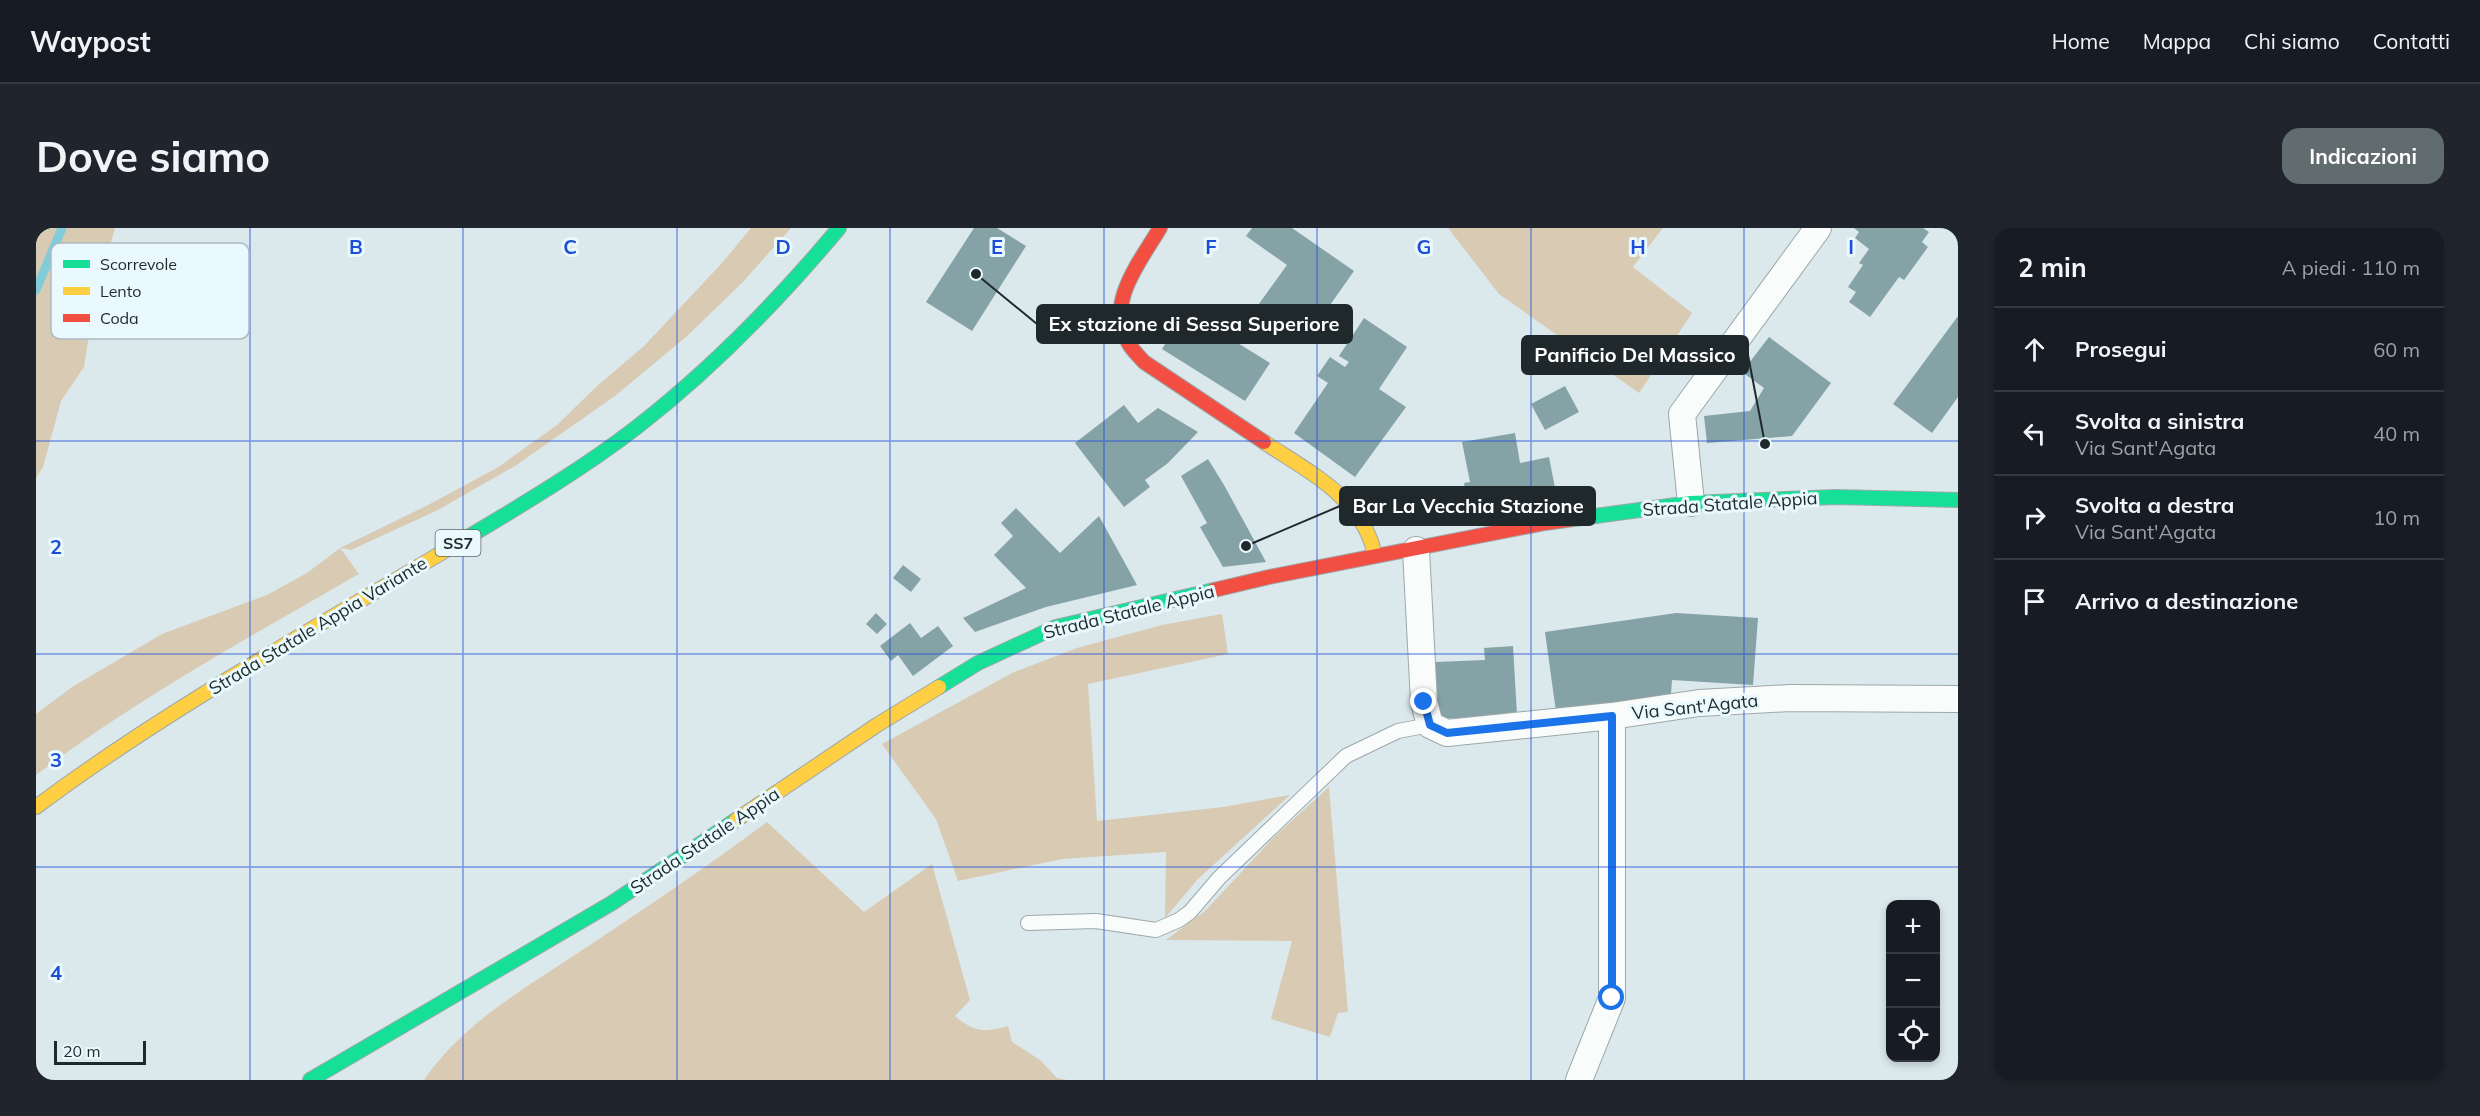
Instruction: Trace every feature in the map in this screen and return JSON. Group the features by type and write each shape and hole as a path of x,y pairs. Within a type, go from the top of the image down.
{"street":[{"name":"Strada Statale Appia Variante","path":"36,807 100,759 160,721 525,503 637,427 738,339 786,291 839,228"},
{"path":"1160,228 1122,294 1119,318 1126,342 1144,362 1341,494 1372,535 1375,555"},
{"path":"1691,503 1682,414 1818,228"},
{"name":"Strada Statale Appia","path":"310,1080 612,903 877,725 978,663 1056,627 1375,555 1416,550 1545,523 1691,503 1835,497 1958,500"},
{"path":"1416,550 1424,702 1430,725"},
{"name":"Via Sant'Agata","path":"1430,725 1447,733 1612,716 1699,703 1778,699 1958,699"},
{"path":"1580,1080 1612,998 1612,716"}],"lane":[{"path":"1028,923 1096,921 1156,930 1179,920 1190,912 1220,878 1346,756 1398,731 1430,725"}],"shaded area":[{"path":"36,228 115,228 111,243 51,243 51,339 88,339 84,367 61,401 43,467 36,478"},
{"path":"751,228 791,228 742,283 686,337 615,396 515,466 438,510 351,550 340,548 497,468 557,425 597,386 644,346 722,263"},
{"path":"1448,228 1663,228 1633,267 1692,313 1639,393 1499,294"},
{"path":"340,548 359,574 235,645 154,695 74,747 36,775 36,714 72,687 162,634 267,595 307,573"},
{"path":"1222,614 1228,654 1088,684 1097,821 1223,807 1290,795 1198,879 1165,918 1166,852 1062,859 958,881 936,819 882,744 1014,672 1077,648 1162,625"},
{"path":"1329,787 1348,1012 1338,1013 1330,1037 1271,1019 1292,941 1166,940 1205,911 1275,836"},
{"path":"767,822 864,912 932,864 970,1000 955,1016 980,1030 1008,1026 1012,1042 1040,1060 1057,1078 1067,1080 424,1080 459,1040 500,1005 657,900"}],"building":[{"path":"974,228 997,228 1026,246 972,331 926,302"},
{"path":"1252,228 1292,228 1354,271 1304,342 1256,308 1287,265 1246,236"},
{"path":"1854,228 1923,228 1929,232 1922,242 1928,247 1904,280 1899,277 1870,317 1849,302 1856,292 1848,287 1863,265 1859,263 1869,249 1855,238 1859,232"},
{"path":"1186,311 1270,363 1245,401 1162,349"},
{"path":"1958,316 1958,397 1932,433 1893,404"},
{"path":"1364,318 1407,347 1379,389 1406,407 1355,477 1294,433 1328,383 1317,376 1330,357 1345,367 1349,362 1339,356"},
{"path":"1769,337 1831,383 1792,436 1707,443 1704,416 1750,411 1764,388 1742,372"},
{"path":"1565,386 1579,412 1545,430 1531,404"},
{"path":"1124,405 1138,423 1158,408 1198,432 1168,463 1145,480 1150,487 1124,507 1075,443"},
{"path":"1515,433 1520,463 1549,457 1557,498 1491,510 1489,502 1468,506 1464,483 1470,482 1462,442"},
{"path":"1208,459 1266,562 1223,567 1200,527 1207,523 1181,476"},
{"path":"1016,508 1060,553 1099,516 1137,585 1046,607 975,632 963,618 1026,588 994,555 1013,536 1001,523"},
{"path":"903,565 921,579 911,592 893,578"},
{"path":"876,613 887,624 877,634 866,624"},
{"path":"1676,613 1758,618 1753,685 1672,680 1671,694 1556,712 1545,632"},
{"path":"910,623 921,638 938,626 953,646 913,676 898,655 891,661 880,646"},
{"path":"1513,646 1517,715 1438,719 1435,662 1485,660 1484,648"}],"waterway":[{"path":"56,243 62,228"},
{"path":"36,290 51,254"}],"traffic: fast":[{"path":"453,546 570,474 665,405 744,333 839,228"},
{"path":"1588,517 1691,503 1835,497 1958,500"},
{"path":"939,687 978,663 1056,627 1214,590"},
{"path":"310,1080 612,903 736,820"}],"traffic: slow":[{"path":"1264,442 1316,476 1346,502 1359,517 1375,555"},
{"path":"36,807 188,704 453,546"},
{"path":"736,820 877,725 939,687"}],"traffic: jam":[{"path":"1160,228 1135,269 1123,299 1120,314 1122,329 1129,344 1144,362 1264,442"},
{"path":"1214,590 1269,577 1545,523 1588,517"}],"place":[{"name":"Ex stazione di Sessa Superiore","path":"976,274"},
{"name":"Panificio Del Massico","path":"1765,444"},
{"name":"Bar La Vecchia Stazione","path":"1246,546"}],"route":[{"path":"1424,702 1430,725 1447,733 1612,716 1612,998"}]}
